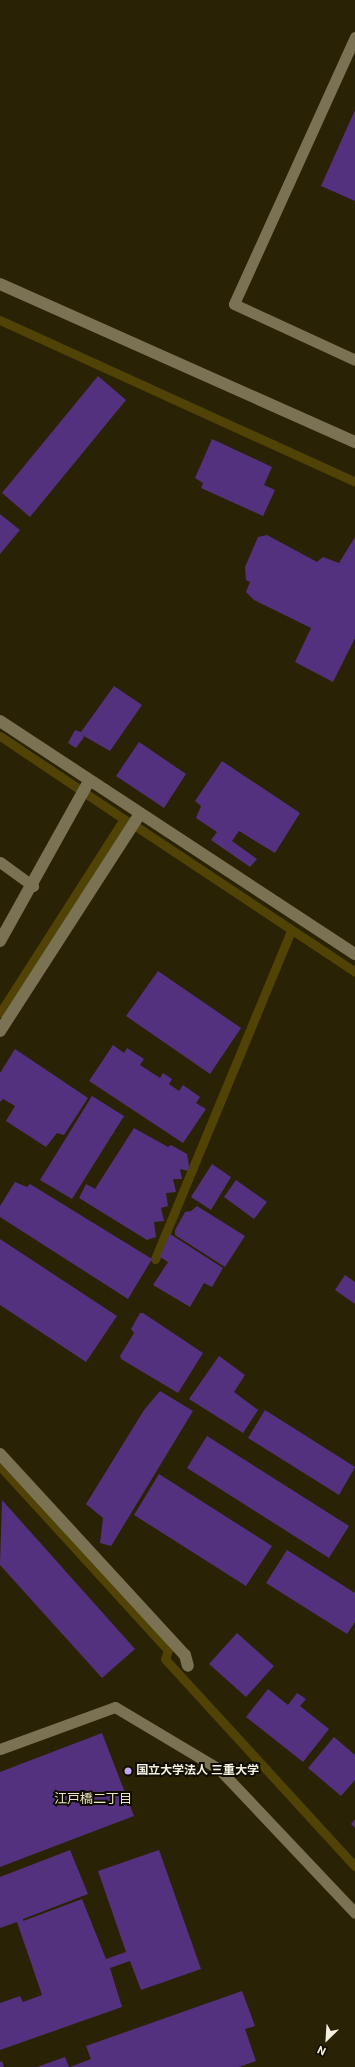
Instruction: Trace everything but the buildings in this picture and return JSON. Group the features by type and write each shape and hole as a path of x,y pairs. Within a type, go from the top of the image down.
{"street":[{"path":"0,284 355,442"},
{"path":"0,721 139,814 355,954"},
{"path":"0,941 33,886 76,804 90,781"},
{"path":"0,1031 139,814"},
{"path":"0,1454 185,1655 188,1666"}],"lane":[{"path":"355,37 234,304 355,360"},
{"path":"0,862 33,886"},
{"path":"0,1749 115,1707 219,1769 355,1913"}],"waterway":[{"path":"0,320 355,482"},
{"path":"0,736 124,819 0,1013"},
{"path":"128,821 355,972"},
{"path":"155,1259 291,930"},
{"path":"0,1466 168,1650 165,1659 355,1866"}],"place":[{"name":"国立大学法人 三重大学","path":"128,1771"}],"district":[{"name":"江戸橋二丁目","path":"93,1799"}]}
